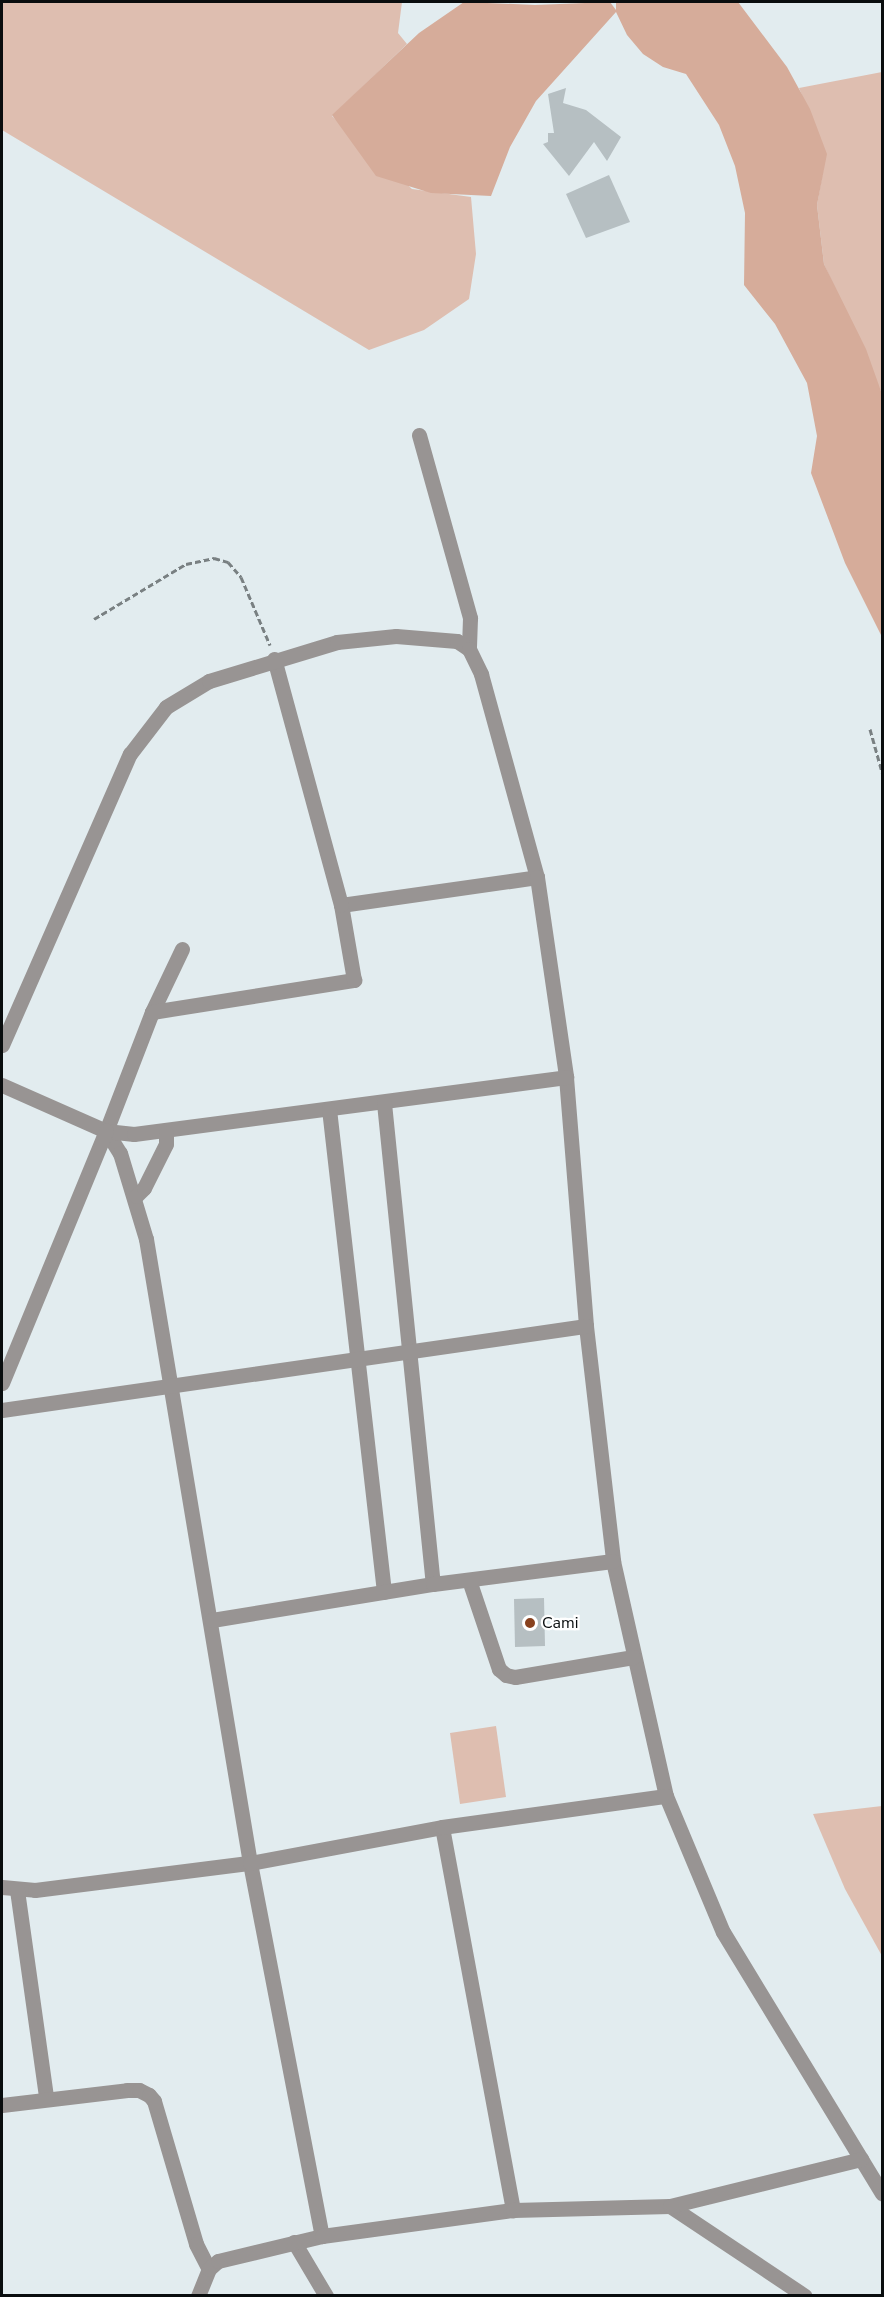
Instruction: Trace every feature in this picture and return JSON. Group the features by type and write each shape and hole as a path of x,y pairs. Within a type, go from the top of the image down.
{"street":[{"path":"419,435 470,618 469,649 481,674 537,877 566,1077 586,1326 613,1561 666,1796 723,1932 882,2194"},
{"path":"2,1046 140,737 166,707 191,690 274,659 337,642 396,636 441,639 469,649"},
{"path":"152,1012 354,980 341,905 274,659"},
{"path":"341,905 537,877"},
{"path":"2,1383 106,1131 152,1012 182,949"},
{"path":"2,1085 106,1131 165,1133 566,1077"},
{"path":"384,1103 406,1350 433,1584"},
{"path":"329,1109 384,1592"},
{"path":"106,1131 120,1153 136,1196 212,1620 250,1863 322,2236"},
{"path":"136,1196 144,1188 166,1144 165,1133"},
{"path":"2,1410 356,1357 586,1326"},
{"path":"212,1620 433,1584 613,1561"},
{"path":"469,1580 499,1669 506,1675 515,1677 633,1657"},
{"path":"46,2097 9,1888 250,1863 442,1827 666,1796"},
{"path":"442,1827 513,2210"},
{"path":"2,2105 46,2097 139,2090 149,2095 154,2101 196,2244 209,2269"},
{"path":"198,2295 209,2269 236,2254 322,2236 513,2210 670,2205 861,2159"},
{"path":"670,2205 805,2295"},
{"path":"294,2242 326,2295"}],"path":[{"path":"94,619 186,564 208,558 220,559 234,567 246,586 274,659"},
{"path":"870,729 882,772"}],"shaded area":[{"path":"2,2 402,2 398,33 407,44 332,116 412,189 471,197 476,254 469,299 424,330 369,350 2,130"},
{"path":"464,2 535,5 610,2 616,10 616,2 738,2 787,67 810,109 827,154 817,205 824,264 866,349 882,394 882,637 845,563 811,473 817,436 807,383 775,324 744,285 745,213 735,166 719,125 686,74 663,67 643,54 627,35 616,12 536,101 510,147 491,196 431,193 376,176 332,115 419,33"},
{"path":"882,72 882,394 824,264 817,205 826,154 799,88"},
{"path":"496,1726 506,1797 460,1804 450,1733"},
{"path":"882,1806 882,1956 845,1889 813,1814"}],"building":[{"path":"566,88 563,103 586,110 621,137 607,161 594,142 569,176 543,144 548,142 548,133 554,133 548,94"},
{"path":"609,175 630,222 586,238 566,194"},
{"name":"Cami","path":"544,1598 545,1646 515,1647 514,1599"}],"place":[{"name":"Cami","path":"530,1623"}]}
